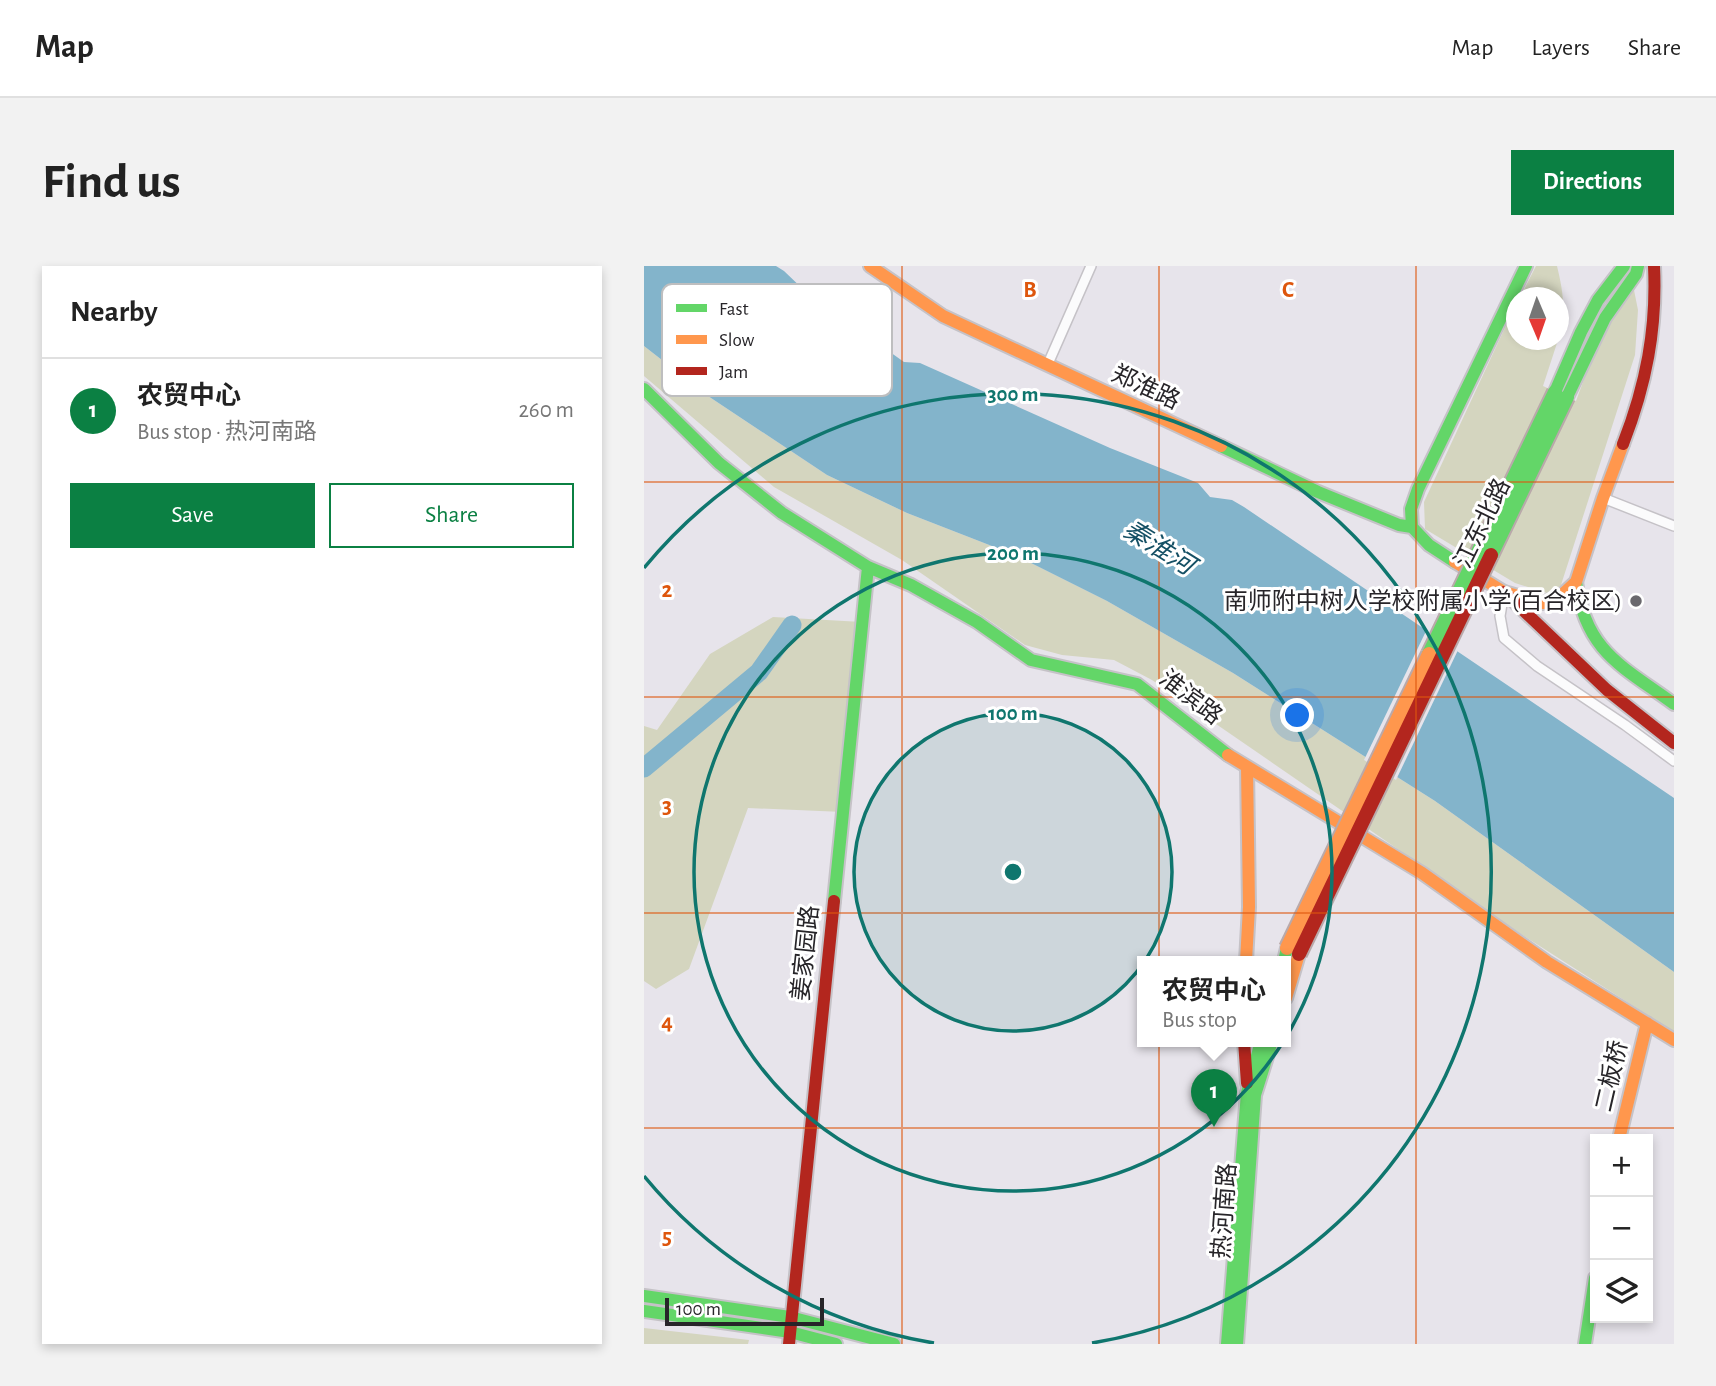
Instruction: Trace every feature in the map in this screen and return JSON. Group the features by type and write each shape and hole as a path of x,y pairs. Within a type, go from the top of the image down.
{"main road":[{"name":"郑淮路","path":"870,266 943,316 1318,492 1399,525 1412,527"},
{"path":"1526,266 1418,489 1411,509 1412,527 1429,545 1504,592 1576,663 1644,722 1674,743"},
{"name":"江东北路","path":"1561,394 1581,332 1598,300 1624,266"},
{"name":"江东北路","path":"1290,954 1561,394 1605,318 1636,274 1638,266"},
{"path":"1654,266 1650,356 1634,416 1603,498 1576,582 1579,604 1587,626 1601,647 1674,704"},
{"name":"淮滨路","path":"644,389 719,463 782,513 868,567 911,585 977,622 1031,660 1137,684 1227,754 1422,873 1548,962 1674,1040"},
{"name":"姜家园路","path":"789,1338 868,567"},
{"path":"1504,592 1543,603 1563,594 1576,582"},
{"path":"1246,956 1249,907 1248,767"},
{"name":"二板桥","path":"1620,1134 1647,1023"},
{"path":"1244,1047 1247,1093"},
{"name":"热河南路","path":"1227,1344 1247,1093 1259,1047"},
{"name":"热河南路","path":"1237,1344 1255,1095 1270,1047"},
{"path":"644,1296 790,1317 894,1344"},
{"path":"644,1311 836,1344"},
{"path":"1585,1344 1590,1311"}],"street":[{"path":"1047,366 1091,266"},
{"path":"1603,498 1674,526"},
{"path":"1504,592 1500,616 1504,638 1537,666 1625,724 1674,761"}],"green space":[{"path":"1536,266 1557,266 1561,287 1525,287"},
{"path":"1634,290 1638,310 1635,355 1561,585 1550,594 1515,583 1425,529 1424,502 1506,326 1506,350 1555,350 1543,386 1576,401 1603,328"},
{"path":"644,346 662,360 662,391 644,376"},
{"path":"667,396 708,396 827,475 907,513 1015,555 1107,601 1233,673 1435,801 1674,972 1674,1032 1521,934 1152,680 1114,660 1062,655 1025,645 902,560 774,487"},
{"path":"773,617 862,622 843,812 748,808 689,969 656,989 644,981 644,726 657,730 710,654"},
{"path":"644,1328 749,1340 748,1344 644,1344"}],"water":[{"path":"644,266 776,266 798,284 662,284 662,360 644,346"},
{"name":"秦淮河","path":"892,353 904,362 920,363 1110,448 1198,483 1210,497 1232,500 1244,507 1674,798 1674,972 1435,801 1233,673 1107,601 1015,555 907,513 827,475 708,396 892,396"}],"pier":[{"path":"1428,627 1459,648 1396,780 1364,760"}],"waterway":[{"path":"644,768 759,672 792,625"}],"traffic: fast":[{"path":"1455,562 1429,545 1412,527 1411,509 1418,489 1526,266"},
{"path":"1555,392 1598,300 1624,266"},
{"path":"1567,397 1605,318 1636,274 1638,266"},
{"path":"644,389 719,463 782,513 868,567 911,585 977,622 1031,660 1137,684 1228,755"},
{"path":"1429,654 1555,392"},
{"path":"1491,555 1567,397"},
{"path":"1221,446 1318,492 1399,525 1412,527"},
{"path":"834,901 868,567"},
{"path":"1576,582 1588,625 1609,655 1674,704"},
{"path":"1285,956 1287,948"},
{"path":"1227,1344 1247,1093 1259,1047"},
{"path":"1237,1344 1255,1095 1270,1047"},
{"path":"644,1296 790,1317 894,1344"},
{"path":"644,1311 790,1332 836,1344"},
{"path":"1585,1344 1590,1311"}],"traffic: slow":[{"path":"870,266 943,316 1221,446"},
{"path":"1455,562 1504,592 1543,603 1563,594 1576,582 1623,444"},
{"path":"1287,948 1429,654"},
{"path":"1228,755 1422,873 1547,962 1674,1040"},
{"path":"1246,956 1249,907 1247,767"},
{"path":"1291,981 1299,954"},
{"path":"1620,1134 1647,1023"}],"traffic: jam":[{"path":"1623,444 1644,378 1652,334 1654,266"},
{"path":"1299,954 1491,555"},
{"path":"1504,592 1607,690 1674,743"},
{"path":"789,1344 834,901"},
{"path":"1244,1047 1247,1083"}],"place":[{"name":"南师附中树人学校附属小学(百合校区)","path":"1636,601"},
{"name":"农贸中心","path":"1214,1127"}]}
